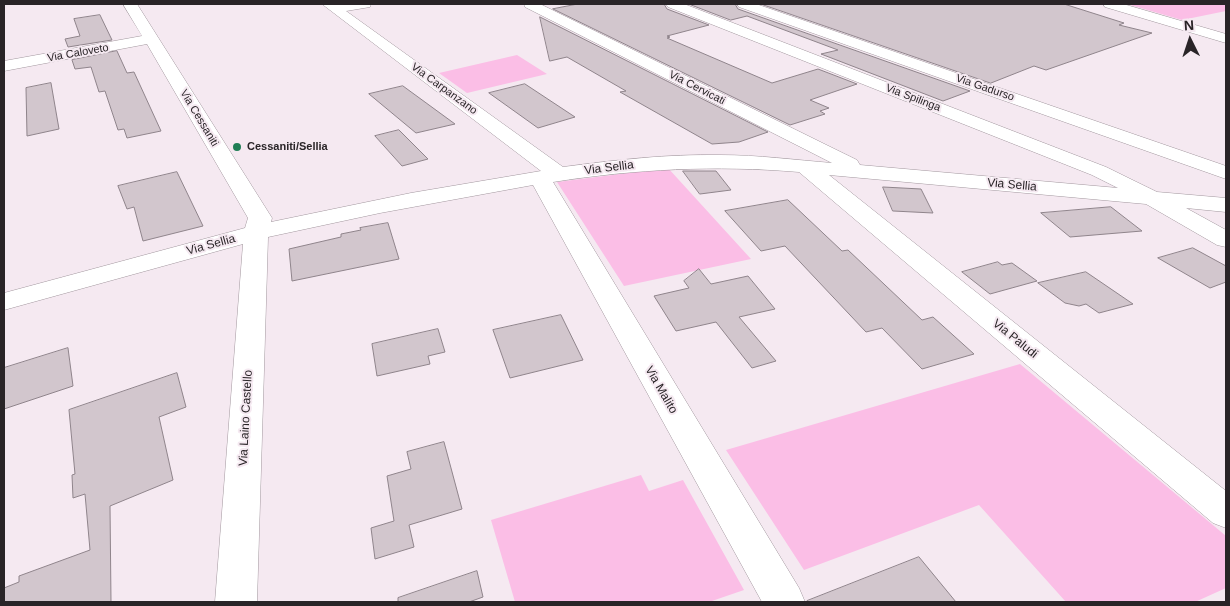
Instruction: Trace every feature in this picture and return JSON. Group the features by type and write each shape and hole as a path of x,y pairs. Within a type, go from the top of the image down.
{"street":[{"name":"Via Cessaniti","path":"130,4 260,218 256,233"},
{"path":"331,6 364,4"},
{"name":"Via Cervicati","path":"530,4 864,172"},
{"name":"Via Spilinga","path":"673,4 1093,169 1128,185 1226,240"},
{"name":"Via Gadurso","path":"744,4 1226,173"},
{"path":"1110,4 1226,39"},
{"name":"Via Carpanzano","path":"331,6 549,176"},
{"name":"Via Caloveto","path":"4,66 152,39"},
{"name":"Via Sellia","path":"4,302 256,233 388,203 549,176 689,160 804,166 1226,205"},
{"name":"Via Paludi","path":"804,166 1226,512"},
{"name":"Via Malito","path":"549,176 784,602"},
{"name":"Via Laino Castello","path":"236,602 256,233"}],"shaded area":[{"path":"1127,4 1226,4 1226,11 1182,20"},
{"path":"517,55 547,74 467,93 439,73"},
{"path":"668,168 751,259 624,286 557,182"},
{"path":"1020,364 1226,536 1226,588 1195,602 1066,602 979,505 804,570 726,450"},
{"path":"641,475 649,491 683,480 744,590 709,602 515,602 491,520"}],"building":[{"path":"578,4 664,4 667,9 709,25 667,36 670,37 667,38 772,83 818,69 857,84 810,100 829,108 820,111 825,114 790,125 553,9"},
{"path":"689,4 735,4 738,9 970,91 943,101 821,54 838,50 747,16 731,20"},
{"path":"761,4 1064,4 1124,23 1119,25 1152,33 1046,70 1034,66 991,83"},
{"path":"100,15 112,40 68,47 65,39 80,36 74,19"},
{"path":"540,17 768,132 739,142 712,144 620,92 626,91 567,57 550,61"},
{"path":"117,51 127,73 134,72 161,131 127,138 124,129 118,130 105,91 99,92 91,67 75,69 72,60"},
{"path":"51,83 59,129 27,136 26,88"},
{"path":"525,84 575,117 538,128 489,93"},
{"path":"403,86 455,124 416,133 369,94"},
{"path":"399,130 428,159 402,166 375,136"},
{"path":"683,171 716,171 731,190 700,194"},
{"path":"177,172 203,226 143,241 134,207 127,209 118,186"},
{"path":"883,187 921,189 933,213 893,211"},
{"path":"788,200 842,251 848,250 922,320 933,317 974,354 922,369 882,328 866,332 785,246 761,251 725,211"},
{"path":"1111,207 1142,231 1070,237 1041,213"},
{"path":"388,223 399,259 292,281 289,249 341,237 341,234 361,230 360,228"},
{"path":"1193,248 1226,266 1226,282 1210,288 1158,258"},
{"path":"998,262 1002,265 1012,263 1037,281 990,294 962,272"},
{"path":"699,269 711,284 748,276 775,309 739,317 776,361 752,368 716,322 676,331 654,296 689,288 684,281"},
{"path":"1086,272 1133,304 1099,313 1086,304 1079,306 1065,303 1038,283"},
{"path":"561,315 583,360 510,378 493,330"},
{"path":"438,329 445,352 428,356 430,364 377,376 372,344"},
{"path":"68,348 73,386 4,409 4,368"},
{"path":"177,373 186,407 159,417 173,480 110,506 111,602 4,602 4,588 19,582 19,576 90,550 85,494 73,498 72,475 75,474 69,410"},
{"path":"444,442 462,509 409,525 414,547 375,559 371,528 394,521 387,476 411,469 407,452"},
{"path":"919,557 956,602 807,602 807,601"},
{"path":"477,571 483,597 469,602 398,602 398,598"}],"place":[{"name":"Cessaniti/Sellia","path":"237,147"}]}
